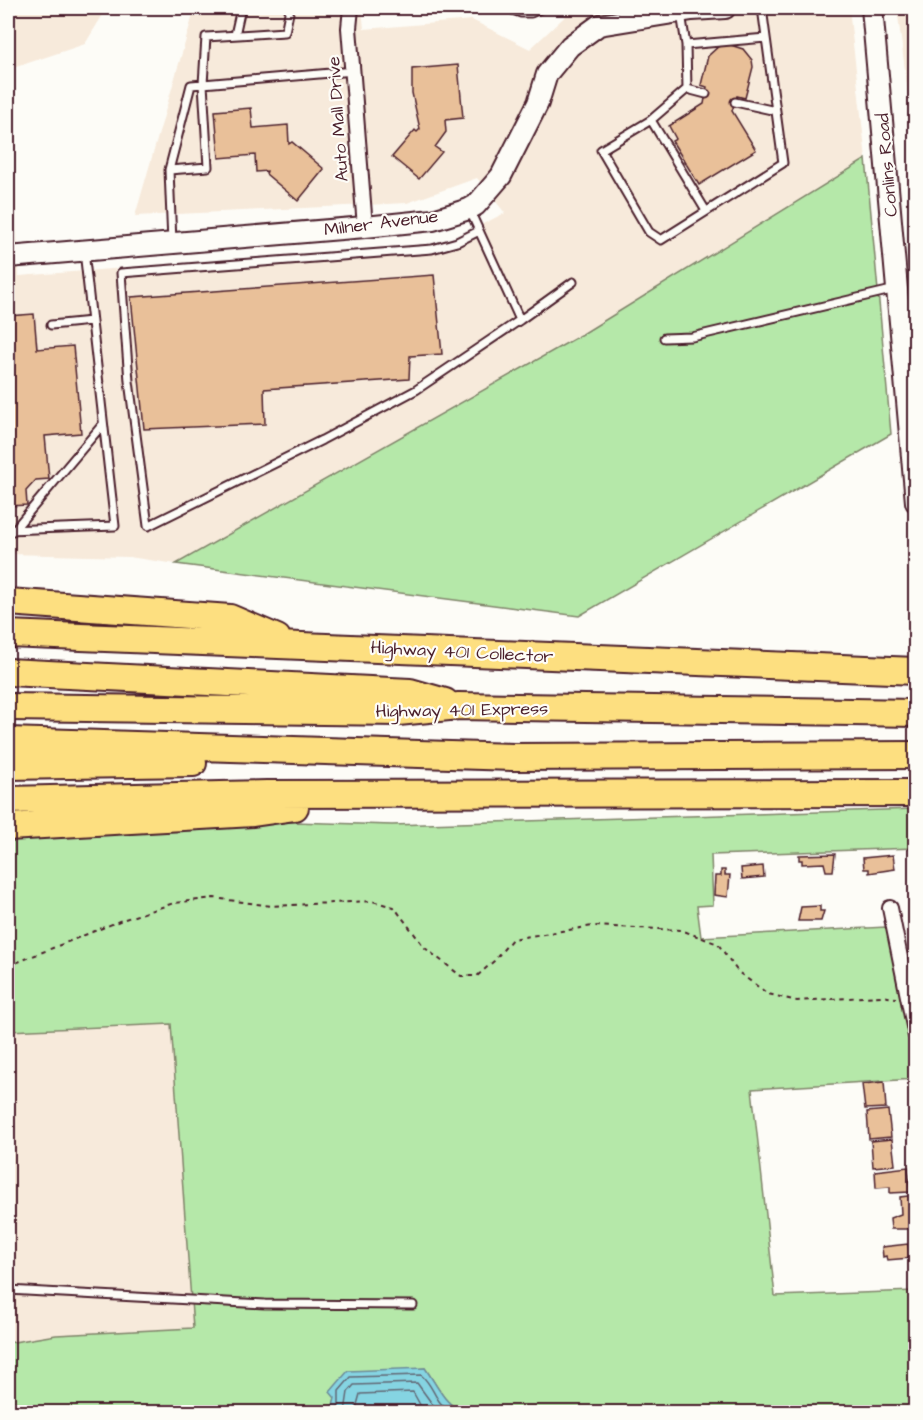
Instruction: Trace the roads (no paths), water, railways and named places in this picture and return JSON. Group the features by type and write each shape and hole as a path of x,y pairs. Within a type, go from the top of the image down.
{"highway":[{"path":"8,602 230,618 294,645"},
{"name":"Highway 401 Collector","path":"8,634 915,671"},
{"path":"8,672 410,692 459,706"},
{"name":"Highway 401 Express","path":"8,707 398,712 459,706 915,713"},
{"path":"8,741 513,757"},
{"path":"8,766 513,757 915,755"},
{"path":"8,800 267,794 381,796 915,793"},
{"path":"8,827 253,813 381,796"}],"street":[{"name":"Auto Mall Drive","path":"351,8 350,28 365,227"},
{"name":"Milner Avenue","path":"8,257 433,220 469,209 476,205 501,176 538,103 547,74 570,46 599,25 688,9 724,8"},
{"name":"Conlins Road","path":"872,8 897,289 913,432 915,502"},
{"path":"890,908 915,1035"}],"lane":[{"path":"235,35 241,8"},
{"path":"169,170 208,167 203,84 206,37 285,32 290,8"},
{"path":"507,8 531,13 542,8"},
{"path":"687,89 651,120 601,150 649,232 661,240 783,163 762,8"},
{"path":"687,89 688,9"},
{"path":"686,45 766,38"},
{"path":"172,242 169,170 191,85 354,71"},
{"path":"687,89 706,94"},
{"path":"735,102 776,111"},
{"path":"651,120 706,211"},
{"path":"469,209 520,320"},
{"path":"479,231 457,242 432,249 121,273 129,381 148,526 322,440 416,390 573,282"},
{"path":"10,530 115,526 84,250"},
{"path":"664,338 692,337 897,289"},
{"path":"51,325 91,321"},
{"path":"10,530 103,424"},
{"path":"8,1290 265,1304 413,1305"}],"water":[{"path":"425,1368 445,1398 461,1412 323,1412 333,1406 335,1398 330,1392 348,1371"}]}
